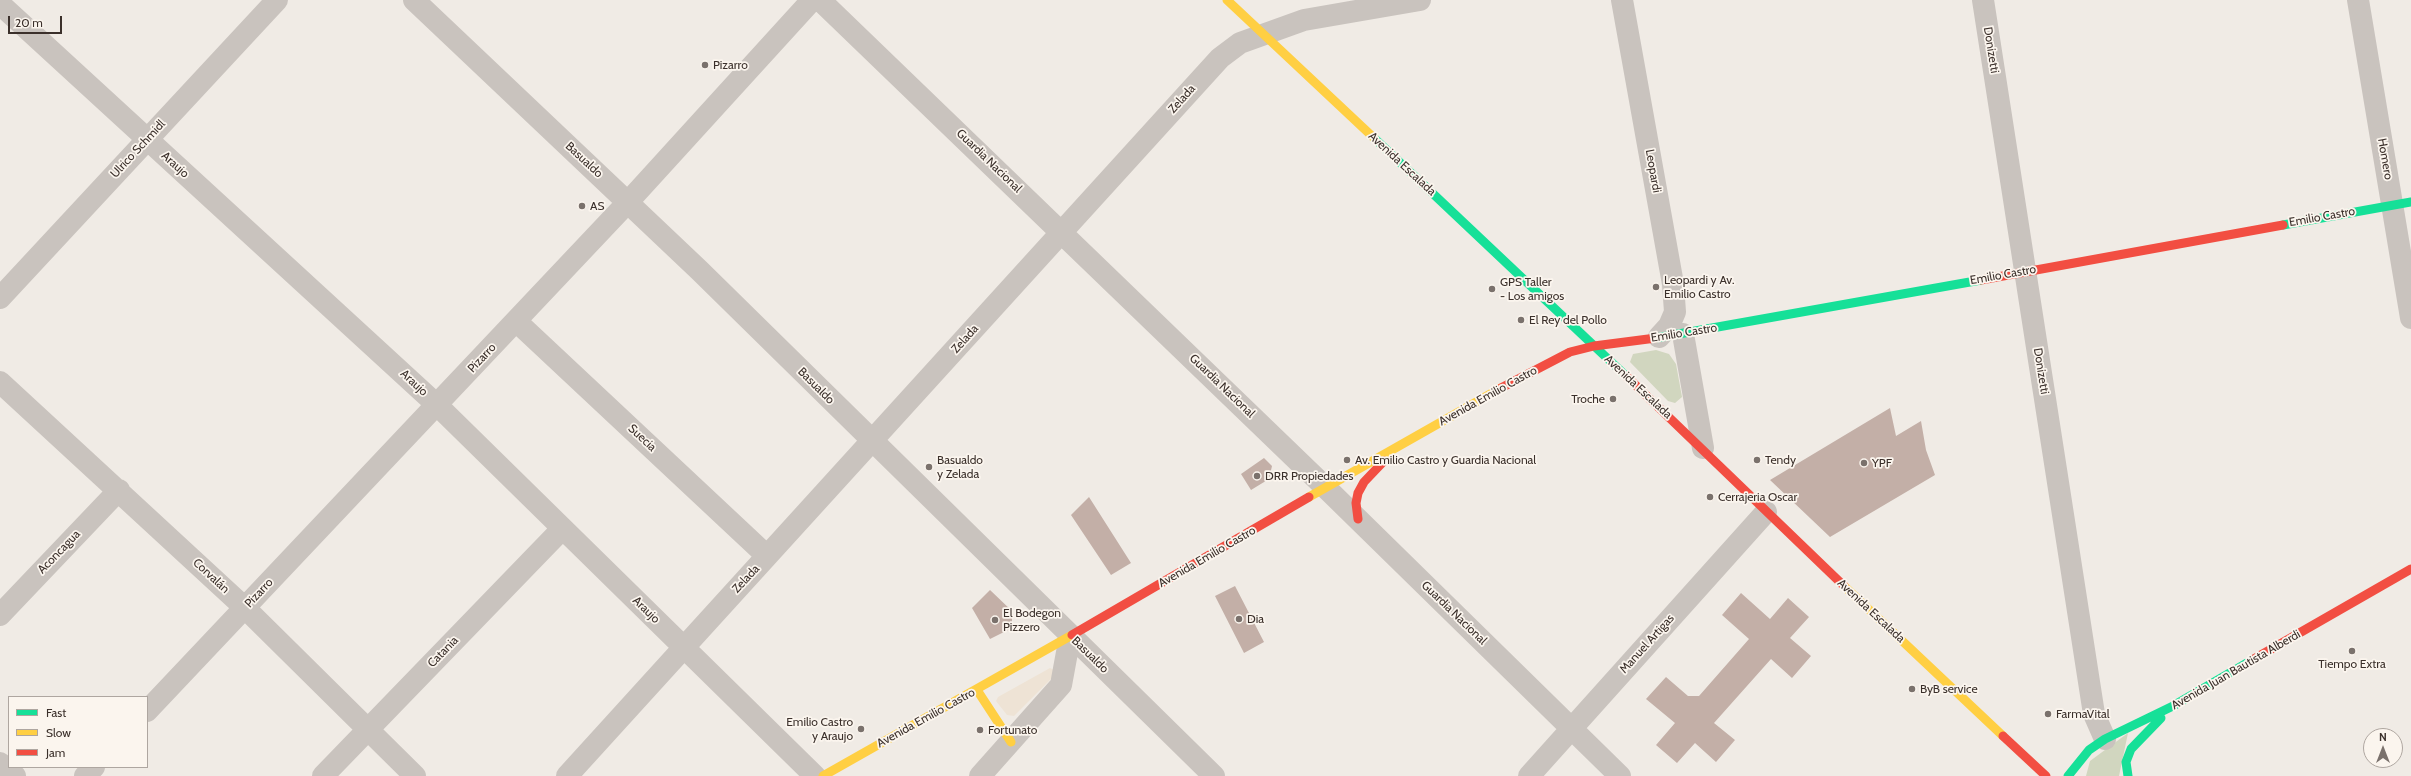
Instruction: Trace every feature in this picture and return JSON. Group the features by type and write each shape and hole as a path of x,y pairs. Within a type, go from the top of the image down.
{"street":[{"name":"Ulrico Schmidl","path":"0,298 276,0"},
{"name":"Basualdo","path":"414,0 628,202 1214,776"},
{"name":"Pizarro","path":"148,710 628,202 812,0"},
{"name":"Guardia Nacional","path":"820,0 1325,486 1620,776"},
{"name":"Avenida Escalada","path":"1227,0 1702,448 1766,512 2046,776"},
{"name":"Zelada","path":"567,776 1220,58 1240,43 1262,34 1322,16 1420,0"},
{"name":"Leopardi","path":"1622,0 1674,284 1675,312 1669,326 1659,337"},
{"name":"Donizetti","path":"1983,0 2094,714 2105,739"},
{"name":"Homero","path":"2358,0 2402,203 2411,318"},
{"name":"Araujo","path":"0,4 437,405 815,776"},
{"name":"Emilio Castro","path":"1594,346 1683,334 2402,203"},
{"name":"Suecia","path":"516,321 767,556"},
{"path":"1683,334 1702,448"},
{"name":"Avenida Emilio Castro","path":"823,776 976,690 1290,509 1325,486 1548,362 1570,352 1594,346"},
{"name":"Corvalán","path":"0,382 119,490 245,608 415,776"},
{"path":"1358,519 1356,503 1364,482 1401,444"},
{"name":"Aconcagua","path":"0,615 119,490"},
{"name":"Manuel Artigas","path":"1529,776 1766,512"},
{"name":"Catania","path":"324,776 562,529"},
{"name":"Avenida Juan Bautista Alberdi","path":"2068,776 2076,764 2090,750 2105,739 2173,706 2411,569"},
{"path":"990,773 1011,742 1061,685 1070,636"},
{"path":"976,690 1011,742"},
{"path":"2128,776 2126,762 2131,749 2173,706"},
{"path":"0,763 15,776"},
{"path":"85,776 93,768"}],"green space":[{"path":"1656,350 1669,354 1676,364 1682,397 1675,403 1668,401 1630,362 1633,354"},
{"path":"2128,733 2119,776 2086,776 2090,761"}],"shaded area":[{"path":"1050,668 1054,670 1053,677 1014,716 1007,715 996,701 998,697"}],"building":[{"name":"YPF","path":"1890,408 1896,436 1921,421 1926,450 1935,475 1830,537 1770,480"},
{"name":"DRR Propiedades","path":"1264,458 1272,466 1269,479 1251,490 1241,474"},
{"path":"1089,497 1131,563 1111,575 1071,515"},
{"name":"Dia","path":"1235,586 1264,642 1244,653 1215,596"},
{"name":"El Bodegon Pizzero","path":"990,590 1012,611 1012,628 990,639 972,608"},
{"path":"1741,593 1770,619 1788,598 1809,617 1790,638 1811,656 1792,678 1771,659 1714,723 1735,740 1716,762 1695,743 1677,763 1656,745 1675,723 1646,699 1666,677 1688,696 1699,696 1749,639 1722,615"}],"traffic: fast":[{"path":"1374,138 1626,376"},
{"path":"2283,225 2411,202"},
{"path":"1656,338 1981,280"},
{"path":"2068,776 2089,750 2105,739 2173,706 2254,659"},
{"path":"2128,776 2126,762 2131,749 2161,718"}],"traffic: slow":[{"path":"1227,0 1374,138"},
{"path":"1309,497 1501,388"},
{"path":"1844,586 2003,736"},
{"path":"823,776 1072,635"},
{"path":"977,690 1011,742"}],"traffic: jam":[{"path":"1981,280 2283,225"},
{"path":"1501,388 1570,352 1594,346 1656,338"},
{"path":"1626,376 1844,586"},
{"path":"1358,519 1356,503 1358,493 1364,482 1384,461"},
{"path":"1072,635 1309,497"},
{"path":"2254,659 2411,569"},
{"path":"2003,736 2046,776"}],"place":[{"name":"Pizarro","path":"705,65"},
{"name":"AS","path":"582,206"},
{"name":"Leopardi y Av. Emilio Castro","path":"1656,287"},
{"name":"GPS Taller - Los amigos","path":"1492,289"},
{"name":"El Rey del Pollo","path":"1521,320"},
{"name":"Troche","path":"1613,399"},
{"name":"Av. Emilio Castro y Guardia Nacional","path":"1347,460"},
{"name":"Tendy","path":"1757,460"},
{"name":"YPF","path":"1864,463"},
{"name":"Basualdo y Zelada","path":"929,467"},
{"name":"DRR Propiedades","path":"1257,476"},
{"name":"Cerrajeria Oscar","path":"1710,497"},
{"name":"Dia","path":"1239,619"},
{"name":"El Bodegon Pizzero","path":"995,620"},
{"name":"Tiempo Extra","path":"2352,651"},
{"name":"ByB service","path":"1912,689"},
{"name":"FarmaVital","path":"2048,714"},
{"name":"Emilio Castro y Araujo","path":"861,729"},
{"name":"Fortunato","path":"980,730"}]}
